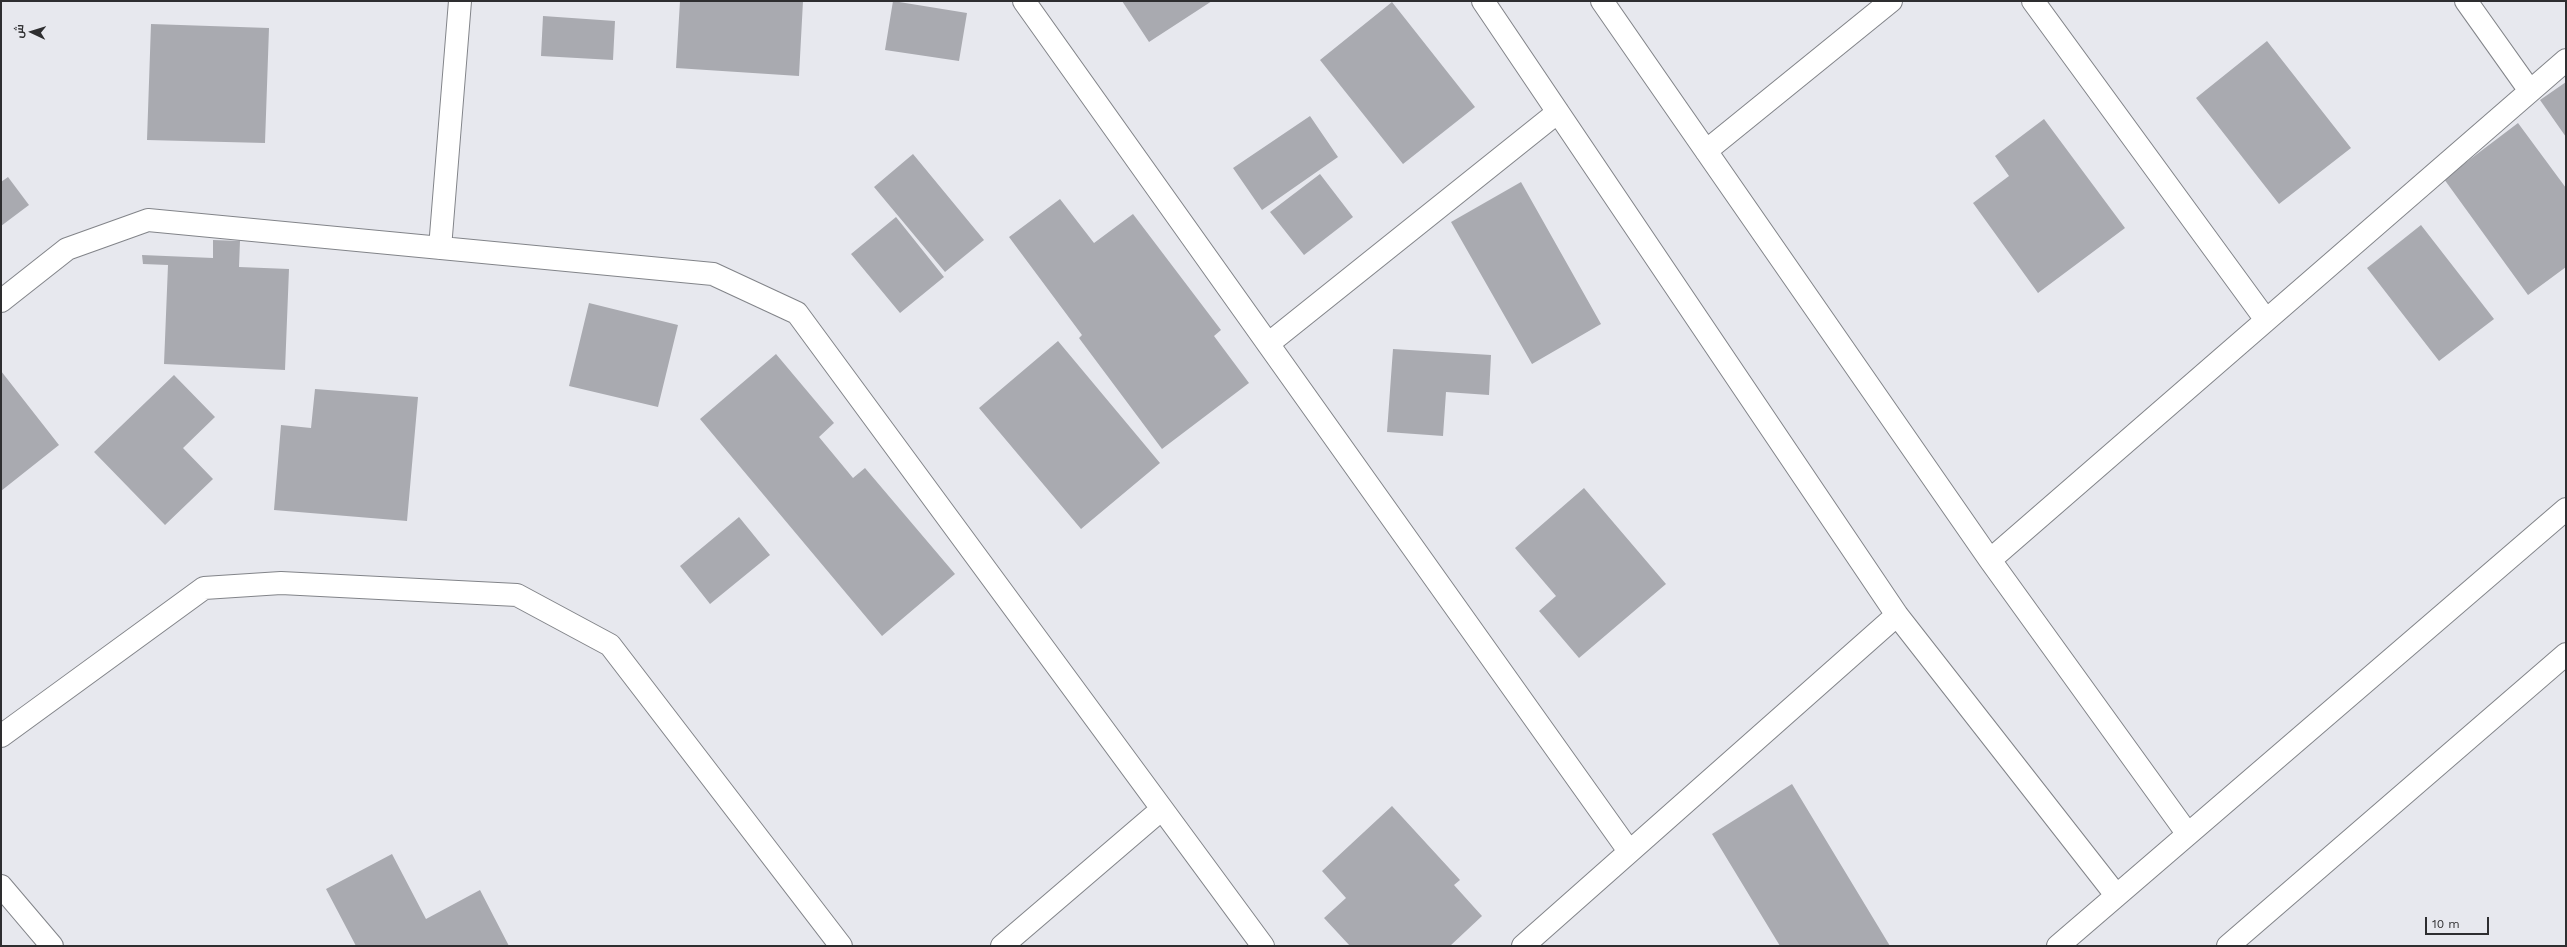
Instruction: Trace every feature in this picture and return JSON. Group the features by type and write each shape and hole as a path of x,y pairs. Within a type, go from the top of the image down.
{"street":[{"path":"440,248 460,1"},
{"path":"1024,1 1629,852"},
{"path":"1483,1 1897,615 2116,895"},
{"path":"1602,1 1990,560 2187,833"},
{"path":"1706,151 1891,1"},
{"path":"2033,1 2266,320"},
{"path":"2466,1 2530,91"},
{"path":"1990,560 2566,60"},
{"path":"1268,344 1558,112"},
{"path":"1,302 67,249 148,220 713,274 797,313 1263,946"},
{"path":"2058,946 2187,833 2566,509"},
{"path":"1,736 204,588 281,583 517,595 610,645 841,946"},
{"path":"1523,946 1897,615"},
{"path":"2228,946 2566,654"},
{"path":"1002,946 1162,809"},
{"path":"1,886 52,946"}],"building":[{"path":"680,1 803,1 799,76 676,68"},
{"path":"893,1 967,13 959,61 885,50"},
{"path":"1122,1 1212,1 1149,42"},
{"path":"1392,2 1475,107 1403,164 1320,60"},
{"path":"543,16 615,21 613,60 541,56"},
{"path":"151,24 269,28 265,143 147,140"},
{"path":"2267,41 2351,148 2279,204 2196,98"},
{"path":"2566,82 2566,137 2540,100"},
{"path":"1310,116 1338,157 1262,210 1233,168"},
{"path":"2044,119 2125,228 2038,293 1973,203 2009,176 1995,156"},
{"path":"2518,123 2566,188 2566,267 2528,295 2444,179"},
{"path":"913,154 984,240 945,272 874,187"},
{"path":"1320,174 1353,217 1304,255 1270,212"},
{"path":"8,177 29,205 1,226 1,182"},
{"path":"1521,182 1601,324 1532,364 1451,222"},
{"path":"1060,199 1094,243 1133,214 1221,330 1214,336 1249,383 1162,449 1079,338 1082,335 1009,237"},
{"path":"896,217 944,277 900,313 851,254"},
{"path":"2421,225 2494,319 2439,361 2367,268"},
{"path":"213,240 240,241 239,267 289,269 285,370 164,364 168,265 143,264 142,255 213,258"},
{"path":"589,303 678,325 658,407 569,386"},
{"path":"1058,341 1160,463 1081,529 979,408"},
{"path":"1393,349 1491,355 1489,395 1446,392 1443,436 1387,432"},
{"path":"776,354 834,423 819,437 853,478 865,468 955,574 882,636 700,419"},
{"path":"1,371 59,445 1,491"},
{"path":"174,375 215,417 183,448 213,479 165,525 94,452"},
{"path":"315,389 418,397 407,521 274,510 281,425 311,428"},
{"path":"1584,488 1666,584 1579,658 1539,611 1556,596 1515,548"},
{"path":"739,517 770,555 710,604 680,566"},
{"path":"1792,784 1890,946 1780,946 1712,834"},
{"path":"1392,806 1460,880 1454,885 1482,916 1450,946 1350,946 1324,918 1346,898 1322,871"},
{"path":"392,854 426,919 480,890 509,946 356,946 326,889"}]}
